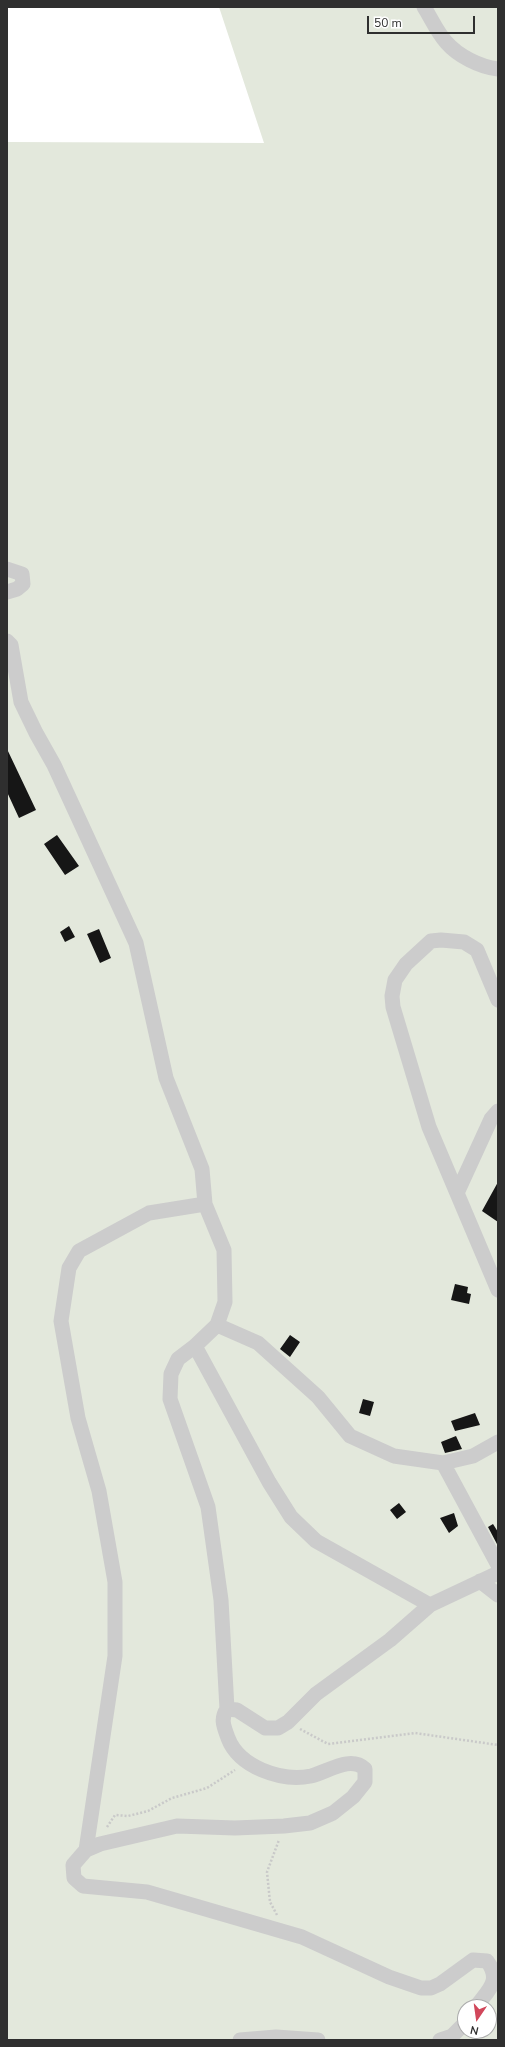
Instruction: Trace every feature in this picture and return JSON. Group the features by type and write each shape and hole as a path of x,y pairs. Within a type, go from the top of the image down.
{"street":[{"path":"424,7 446,42 465,57 488,68 498,69"},
{"path":"7,569 22,574 23,584 17,589 7,592"},
{"path":"7,641 11,645 21,702 54,765 136,943 166,1078 202,1169 204,1204 224,1250 225,1302 217,1325 195,1346 178,1359 171,1374 170,1399 208,1507 221,1600 227,1709 223,1716 225,1729 232,1747 247,1763 280,1776 310,1776 347,1763 360,1764 365,1770 365,1782 353,1797 333,1813 310,1823 284,1826 234,1828 177,1826 93,1847 73,1865 74,1878 83,1886 147,1892 302,1937 389,1977 421,1988 431,1988 440,1984 473,1960 487,1962 494,1971 494,1981 482,1999"},
{"path":"498,1000 477,950 464,942 451,940 431,941 406,964 395,980 392,996 414,1079 430,1127 458,1191 498,1290"},
{"path":"458,1191 492,1119 498,1111"},
{"path":"93,1847 115,1656 115,1582 99,1491 78,1418 61,1321 69,1268 79,1251 149,1213 204,1204"},
{"path":"217,1325 258,1343 318,1397 350,1436 394,1456 443,1463 473,1456 498,1442"},
{"path":"195,1346 269,1482 291,1517 316,1541 430,1605"},
{"path":"443,1463 498,1565"},
{"path":"227,1709 237,1710 265,1728 278,1728 288,1722 316,1694 390,1640 430,1605 498,1573"},
{"path":"480,1582 498,1595"},
{"path":"440,2040 452,2036 457,2031"},
{"path":"240,2040 276,2037 318,2040"}],"path":[{"path":"288,1722 328,1744 415,1733 498,1744"},
{"path":"93,1847 114,1815 128,1816 148,1811 172,1798 207,1788 247,1763"},
{"path":"278,1916 270,1902 267,1872 284,1826"}],"shaded area":[{"path":"219,7 498,7 498,2040 7,2040 7,142 264,143"}],"building":[{"path":"7,749 36,810 19,818 7,792"},
{"path":"57,835 79,866 65,875 44,844"},
{"path":"69,926 75,937 65,942 60,932"},
{"path":"99,929 111,958 100,963 87,934"},
{"path":"498,1182 498,1222 482,1211"},
{"path":"455,1284 468,1287 467,1293 471,1294 469,1304 451,1300"},
{"path":"290,1335 300,1342 290,1357 280,1349"},
{"path":"363,1399 374,1402 370,1416 359,1413"},
{"path":"475,1413 480,1425 455,1431 451,1421"},
{"path":"456,1436 462,1449 445,1453 441,1442"},
{"path":"399,1503 406,1512 397,1519 390,1510"},
{"path":"454,1513 458,1526 449,1533 440,1518"},
{"path":"493,1524 498,1532 498,1546 488,1527"}]}
